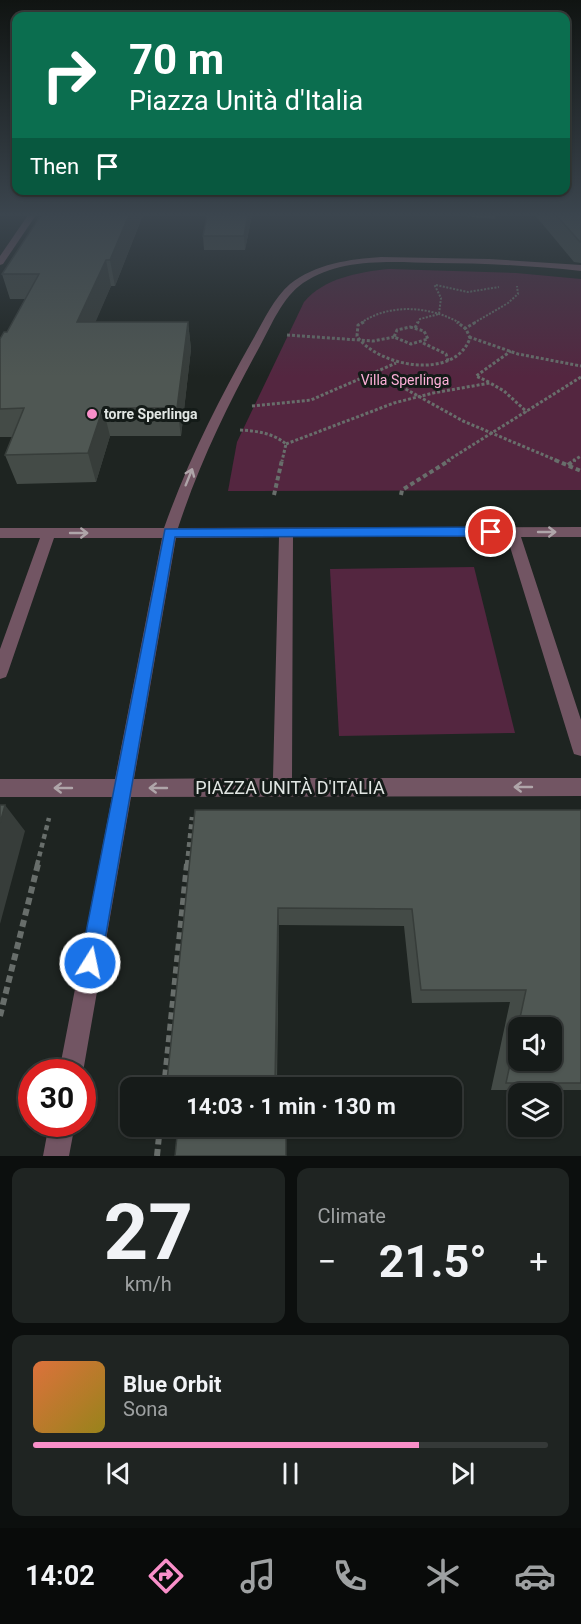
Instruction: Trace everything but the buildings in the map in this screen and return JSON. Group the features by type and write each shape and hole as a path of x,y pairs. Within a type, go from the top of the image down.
{"street":[{"path":"73,1059 170,532 194,464 278,304 286,291 300,281 326,269"},
{"path":"282,788 286,532"},
{"path":"512,532 581,748"},
{"path":"0,533 581,532"},
{"path":"0,672 49,533"},
{"name":"PIAZZA UNITÀ D'ITALIA","path":"0,789 581,787"},
{"path":"56,1156 60,1137"}],"path":[{"path":"430,280 441,293 442,303 439,314"},
{"path":"464,329 518,294 517,284 510,285"},
{"path":"436,285 459,293 476,293 503,286"},
{"path":"416,309 439,314 460,324 464,329 469,343 464,352 448,360 416,365 396,363 378,357 365,349 358,340 357,331 361,322 384,311 416,309"},
{"path":"415,327 420,319 439,314"},
{"path":"394,337 397,330 415,327 429,336 423,343"},
{"path":"278,334 380,341 394,337 406,344 423,343 441,350 449,358 448,360"},
{"path":"468,337 511,351 581,366"},
{"path":"511,351 476,376 504,391 527,412"},
{"path":"243,405 273,405 311,399 396,363"},
{"path":"375,372 418,397 493,435 581,471"},
{"path":"401,495 402,490 493,435 581,377"},
{"path":"286,444 394,403 490,383"},
{"path":"231,429 260,431 286,444"},
{"path":"274,495 286,444"},
{"path":"567,465 581,456"},
{"path":"0,1016 57,788"},
{"path":"165,1077 195,788"},
{"path":"157,1156 159,1137"}],"green space":[{"name":"Villa Sperlinga","path":"389,269 516,273 581,279 581,490 228,491 237,442 304,302 312,294 332,282 354,274"},
{"path":"474,567 515,733 339,736 330,569"}],"place":[{"name":"torre Sperlinga","path":"92,414"}],"route":[{"path":"90,963 170,532 491,532"}]}
